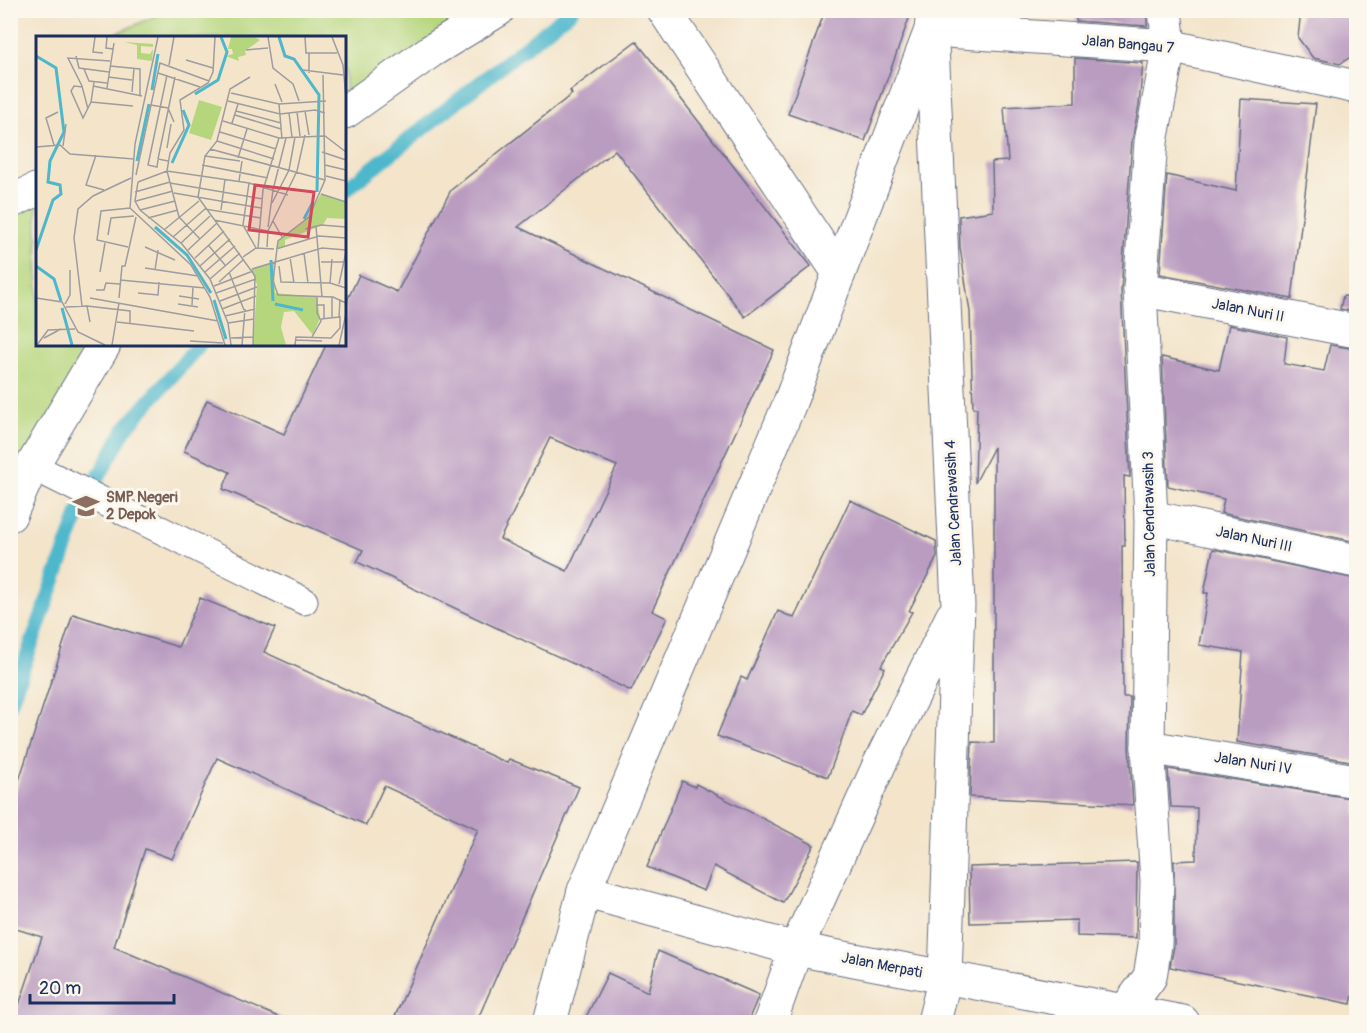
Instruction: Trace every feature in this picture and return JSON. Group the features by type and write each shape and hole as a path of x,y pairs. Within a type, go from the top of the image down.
{"street":[{"path":"346,111 431,51 498,10"},
{"path":"664,10 839,273"},
{"name":"Jalan Cendrawasih 3","path":"1123,1017 1150,977 1155,945 1157,880 1148,747 1151,517 1140,289 1151,142 1169,46 1165,10"},
{"path":"550,1023 584,891 789,405 932,20"},
{"name":"Jalan Bangau 7","path":"932,20 1169,46 1356,87"},
{"name":"Jalan Cendrawasih 4","path":"932,20 957,604 945,977 934,1023"},
{"path":"10,202 36,190"},
{"name":"Jalan Nuri II","path":"1140,289 1356,331"},
{"path":"10,515 32,466 103,346"},
{"name":"Jalan Nuri III","path":"1151,517 1356,561"},
{"path":"770,1023 796,949 875,774 957,604"},
{"name":"Jalan Nuri IV","path":"1148,747 1356,781"},
{"name":"Jalan Merpati","path":"584,891 796,949 945,977 1123,1017 1184,1023"}],"lane":[{"path":"32,466 304,601"}],"green space":[{"path":"167,11 498,11 346,111 346,36 111,36"},
{"path":"36,189 36,346 103,346 10,515 10,202"}],"building":[{"path":"825,10 912,10 865,141 788,114"},
{"path":"1076,10 1147,10 1147,26 1076,21"},
{"path":"1301,10 1356,10 1356,53 1340,64 1313,58 1298,38"},
{"path":"636,41 811,266 745,317 615,150 518,227 774,350 652,611 667,618 631,691 357,562 363,550 223,489 230,472 184,451 207,400 284,434 326,346 346,346 346,303 359,275 397,292 451,190 572,94 570,91","holes":["550,438 617,466 567,571 500,539"]},
{"path":"1075,58 1143,63 1139,105 1132,141 1121,290 1130,477 1124,476 1123,697 1130,697 1129,747 1133,805 970,797 972,742 994,743 994,447 975,483 977,408 973,408 970,312 960,247 959,216 993,211 992,162 1008,161 1004,107 1075,103"},
{"path":"1241,99 1316,104 1292,299 1160,274 1167,175 1236,191"},
{"path":"1343,296 1356,297 1356,312 1340,309"},
{"path":"1229,325 1287,337 1284,364 1324,371 1330,345 1356,349 1356,542 1221,513 1224,499 1168,486 1162,357 1219,370"},
{"path":"850,500 936,541 937,557 909,611 912,612 881,666 885,668 861,715 852,711 828,777 717,736 741,677 747,680 778,611 794,618"},
{"path":"1213,549 1356,579 1356,762 1237,742 1243,652 1199,645 1208,593 1204,593"},
{"path":"200,598 275,628 264,652 507,763 509,759 579,787 476,1023 392,1023 478,829 384,786 366,825 217,758 172,859 145,849 114,947 293,1023 13,1023 42,937 10,927 10,808 73,614 178,647"},
{"path":"1168,769 1356,799 1356,979 1351,1004 1170,967 1174,946 1174,861 1196,860 1197,808 1171,807"},
{"path":"682,781 695,787 696,784 814,845 783,903 714,866 704,891 647,867"},
{"path":"1137,862 1136,938 1077,936 1077,920 970,923 969,867"},
{"path":"658,951 759,995 747,1023 583,1023 608,973 648,992"}],"waterway":[{"path":"346,189 572,10"},
{"path":"10,704 79,512 125,429 198,346"}],"place":[{"name":"SMP Negeri 2 Depok","path":"86,506"}]}
